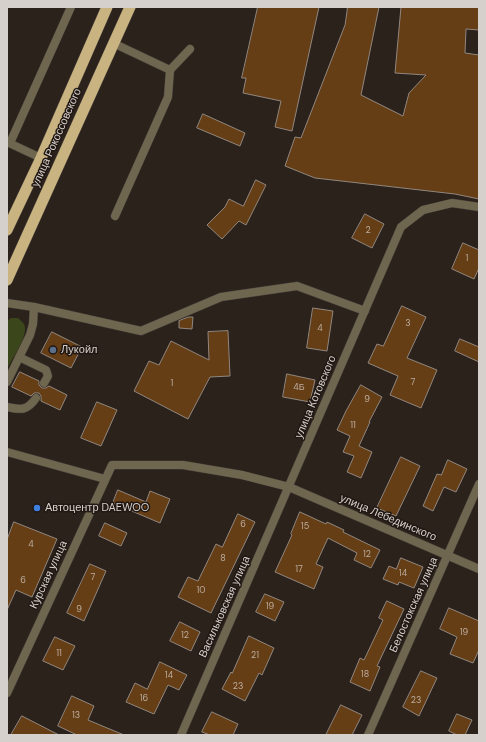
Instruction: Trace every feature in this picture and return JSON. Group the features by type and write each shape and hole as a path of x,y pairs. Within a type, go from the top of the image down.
{"highway":[{"name":"улица Рокоссовского","path":"7,230 41,158 107,7"},
{"name":"улица Рокоссовского","path":"7,280 130,7"}],"street":[{"path":"41,158 8,143 71,7"},
{"path":"114,43 170,70"},
{"path":"115,216 168,97 170,70 190,49"},
{"name":"улица Котовского","path":"289,488 401,227 423,210 452,203 479,207"},
{"path":"7,303 34,306 141,331 221,297 297,286 365,311"},
{"path":"7,382 30,335 33,324 34,306"},
{"path":"19,357 46,370 48,376 44,384"},
{"path":"7,407 19,409 26,408 31,406 36,398"},
{"path":"7,452 105,479"},
{"name":"Курская улица","path":"7,693 112,465 183,466 242,475 289,488"},
{"name":"Белостокская улица","path":"368,735 479,484"},
{"name":"улица Лебединского","path":"289,488 479,569"},
{"name":"Васильковская улица","path":"180,735 289,488"}],"green space":[{"path":"11,318 18,318 23,322 25,326 25,333 7,369 7,321"}],"building":[{"path":"258,7 319,7 292,131 275,127 281,101 243,93 246,78 242,78"},
{"path":"348,7 379,7 361,95 403,116 409,93 426,75 395,73 401,7 479,7 479,30 466,29 465,53 479,55 479,199 455,194 315,178 285,166 295,137 301,138 345,25"},
{"path":"203,114 245,133 240,146 197,128"},
{"path":"256,180 266,185 246,225 239,221 222,239 207,225 225,207 229,199 243,206"},
{"path":"365,214 384,224 372,248 352,238"},
{"path":"463,243 479,250 479,268 474,279 452,269"},
{"path":"402,306 426,317 407,358 437,370 421,408 390,395 398,376 368,363 377,344 383,346"},
{"path":"313,308 333,311 327,351 307,348"},
{"path":"193,317 192,329 179,328 179,321"},
{"path":"228,331 230,376 210,377 188,419 134,391 149,361 159,365 171,341 209,360 208,332"},
{"path":"52,332 82,347 71,368 41,353"},
{"path":"460,339 479,347 479,362 455,351"},
{"path":"20,372 39,381 39,385 42,388 49,386 67,395 60,410 41,401 41,396 39,393 34,393 31,396 12,387"},
{"path":"287,374 315,380 310,402 283,397"},
{"path":"361,385 382,397 359,446 372,452 361,478 347,472 354,456 343,452 350,436 337,430"},
{"path":"97,402 117,410 101,446 81,438"},
{"path":"401,457 420,466 396,516 377,508"},
{"path":"448,460 467,469 456,492 444,487 433,511 423,506 437,474 441,475"},
{"path":"118,490 146,502 150,491 170,499 160,523 113,503"},
{"path":"300,512 326,524 327,522 344,530 343,532 380,550 371,568 354,560 357,553 328,538 316,564 323,567 314,589 275,572 292,535 291,534"},
{"path":"238,514 255,522 211,613 178,597 188,577 198,581 216,544 222,547"},
{"path":"14,522 57,539 32,597 16,590 7,610 7,540"},
{"path":"105,523 127,533 121,546 99,536"},
{"path":"401,558 423,567 414,588 399,582 398,585 383,579 389,566 396,569"},
{"path":"90,564 106,571 84,621 67,613"},
{"path":"265,594 284,602 275,621 256,612"},
{"path":"387,601 404,609 377,666 380,667 370,691 350,682 360,658 364,660 383,620 379,618"},
{"path":"449,608 479,621 479,650 473,663 450,654 457,637 440,629"},
{"path":"180,622 200,632 191,651 170,641"},
{"path":"249,636 274,648 262,675 259,673 245,701 222,689 231,672 232,673"},
{"path":"55,637 75,646 63,670 43,661"},
{"path":"160,662 187,675 179,690 168,685 154,714 126,702 135,683 147,689"},
{"path":"421,671 437,678 419,716 403,707"},
{"path":"72,696 94,706 88,720 124,735 77,735 58,726"},
{"path":"341,705 362,715 352,735 326,735"},
{"path":"212,712 238,724 233,735 210,735 202,732"},
{"path":"457,714 472,720 465,735 457,735 449,731"},
{"path":"22,716 59,735 11,735"}],"place":[{"name":"Лукойл","path":"53,350"},
{"name":"Автоцентр DAEWOO","path":"37,508"}]}
